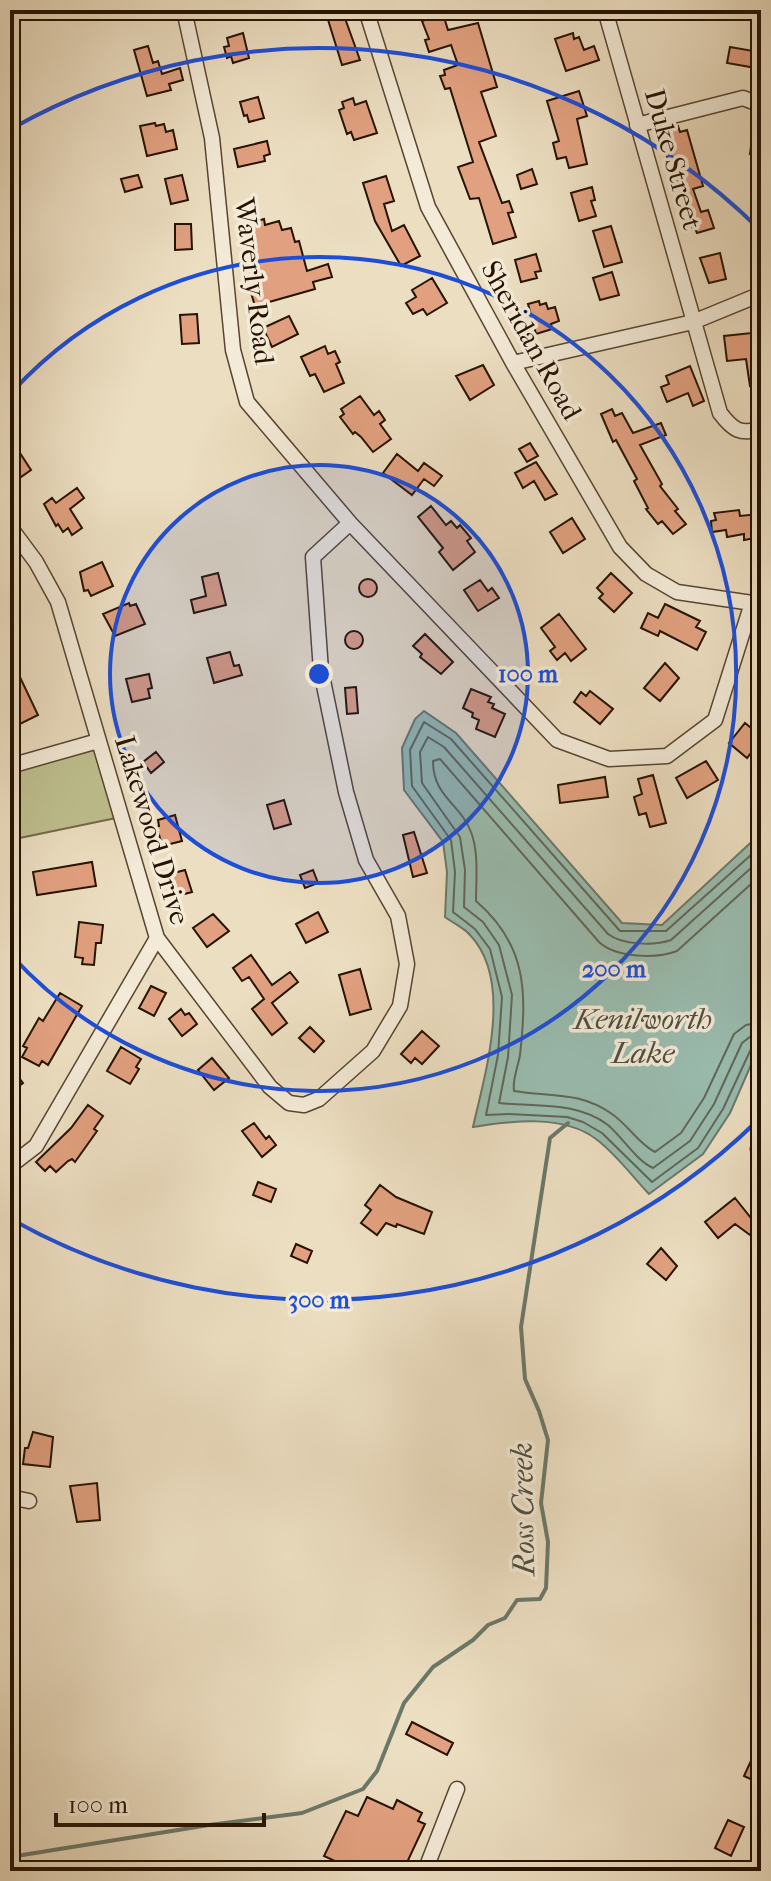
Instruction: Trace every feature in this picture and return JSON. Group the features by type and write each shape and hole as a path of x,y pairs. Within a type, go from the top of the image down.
{"street":[{"name":"Waverly Road","path":"184,10 212,138 233,350 247,402 350,523"},
{"name":"Sheridan Road","path":"366,10 428,207 513,363 620,547 646,574 677,592 757,599"},
{"name":"Duke Street","path":"605,10 720,413 731,426 746,433 761,429"},
{"path":"637,125 743,98 761,105"},
{"path":"513,363 693,322 761,294"},
{"path":"350,523 557,740 609,759 667,756 715,720 757,599"},
{"name":"Lakewood Drive","path":"10,527 36,562 58,602 157,938 270,1087 289,1103 304,1105 319,1099 373,1051 400,1006 407,964 398,916 366,860 346,792 321,671 313,557 350,523"},
{"path":"10,766 98,741"},
{"path":"10,1166 36,1146 157,938"},
{"path":"761,1138 758,1149 761,1156"},
{"path":"10,1497 29,1501"},
{"path":"425,1871 457,1789"}],"green space":[{"path":"98,741 121,817 10,840 10,766"}],"water":[{"name":"Kenilworth Lake","path":"424,711 456,733 622,923 662,925 761,833 761,1042 730,1113 703,1154 649,1194 610,1151 583,1131 536,1121 473,1127 489,1055 493,1002 491,977 483,954 470,935 445,917 447,872 443,842 404,790 402,748 415,719"}],"building":[{"path":"325,10 342,10 360,60 342,65"},
{"path":"443,14 448,30 478,23 497,87 481,92 496,136 479,142 502,203 509,201 513,212 508,213 516,237 493,244 479,198 470,199 458,167 473,162 450,88 445,89 440,76 445,75 444,70 458,65 451,45 429,52 425,40 429,39 422,21"},
{"path":"243,33 249,58 233,63 231,56 227,58 224,47 229,46 227,38"},
{"path":"573,33 574,39 579,37 584,50 594,46 599,60 566,71 555,39"},
{"path":"148,46 153,63 158,61 162,74 180,68 183,80 169,84 171,90 147,96 134,50"},
{"path":"730,47 759,52 756,68 727,63"},
{"path":"579,91 587,116 577,119 587,164 569,168 566,157 557,159 553,143 559,141 547,101"},
{"path":"258,97 264,118 249,122 240,102"},
{"path":"353,98 355,105 366,101 377,133 354,140 351,132 347,134 339,110 344,108 342,102"},
{"path":"754,122 761,122 761,155 750,154"},
{"path":"155,123 156,126 164,124 166,132 173,130 177,149 147,156 140,126"},
{"path":"678,126 680,132 687,130 703,186 693,189 701,212 708,210 714,228 697,233 674,181 662,139 666,138 664,130"},
{"path":"267,141 270,154 264,156 265,161 238,167 234,149"},
{"path":"532,169 537,184 521,189 517,175"},
{"path":"138,175 142,187 125,192 121,179"},
{"path":"182,175 188,200 171,204 165,179"},
{"path":"386,176 394,201 384,204 392,231 404,225 420,256 401,266 375,221 363,183"},
{"path":"592,187 595,200 591,201 596,216 579,221 571,193"},
{"path":"264,219 265,225 279,221 282,230 291,228 295,242 299,241 307,271 328,264 332,277 313,282 315,289 255,306 249,286 261,282 246,224"},
{"path":"175,224 191,224 192,249 175,250"},
{"path":"611,226 622,262 604,267 593,231"},
{"path":"720,253 726,279 709,283 700,258"},
{"path":"536,254 541,271 535,272 537,278 521,282 515,260"},
{"path":"612,272 619,295 600,300 593,278"},
{"path":"432,278 447,303 427,315 423,309 413,314 406,303 416,297 412,290"},
{"path":"539,301 540,305 546,303 548,309 555,307 559,321 551,324 552,329 536,334 528,304"},
{"path":"197,314 199,343 182,344 180,315"},
{"path":"289,316 298,334 272,347 263,328"},
{"path":"761,332 761,384 750,386 746,359 727,361 724,336"},
{"path":"325,346 328,354 335,351 340,362 336,364 344,383 324,392 315,374 310,376 301,357"},
{"path":"483,365 494,385 470,400 456,376"},
{"path":"690,366 704,401 693,406 688,393 667,402 661,387 669,384 666,376"},
{"path":"360,396 374,415 379,411 385,420 380,424 391,439 373,452 340,417 344,414 341,409"},
{"path":"612,409 615,416 622,413 633,433 661,423 666,435 640,445 662,484 660,486 686,524 673,534 662,521 658,524 646,509 634,481 637,479 616,440 613,442 601,414"},
{"path":"530,443 538,456 527,462 519,449"},
{"path":"18,450 31,470 18,479 10,468 10,455"},
{"path":"397,454 418,471 424,463 442,476 434,486 424,479 412,495 383,473"},
{"path":"536,462 557,494 545,500 534,481 523,488 515,473"},
{"path":"77,488 84,498 70,509 82,528 72,535 68,528 63,532 58,524 56,526 44,504 52,498 56,503"},
{"path":"431,506 446,525 451,521 457,528 460,525 471,538 467,541 475,552 453,570 439,552 443,548 418,517"},
{"path":"739,510 740,516 759,514 761,537 744,540 744,534 727,537 726,530 712,532 711,521 716,520 714,513"},
{"path":"572,518 585,539 563,553 550,532"},
{"path":"102,562 113,586 91,596 88,590 84,591 80,572"},
{"path":"218,573 226,605 194,613 191,600 206,596 202,577"},
{"path":"611,573 632,593 614,612 599,598 603,594 597,588"},
{"path":"368,579 377,588 368,597 359,588"},
{"path":"480,580 488,591 492,588 499,598 478,611 464,590"},
{"path":"129,603 130,606 136,604 145,624 115,636 103,614"},
{"path":"665,604 700,621 696,627 706,632 697,650 660,631 658,636 641,628 648,613 658,618"},
{"path":"559,614 586,649 571,661 565,653 557,660 550,651 555,647 541,628"},
{"path":"354,631 363,640 354,649 345,640"},
{"path":"425,634 453,662 441,674 420,657 422,654 413,646"},
{"path":"230,652 234,666 239,665 242,675 214,683 207,658"},
{"path":"665,663 679,678 660,701 644,688"},
{"path":"18,673 38,715 14,727 10,718 10,677"},
{"path":"149,674 152,688 148,689 150,698 132,702 126,679"},
{"path":"356,687 358,713 347,714 345,688"},
{"path":"471,689 491,697 488,702 494,704 492,708 505,714 495,737 476,729 479,720 463,708"},
{"path":"590,691 613,709 600,724 574,702 581,692 586,696"},
{"path":"745,723 761,736 747,758 729,743"},
{"path":"156,752 164,762 151,773 143,762"},
{"path":"706,761 718,780 687,798 676,778"},
{"path":"653,775 666,823 650,827 646,813 639,815 634,797 642,794 638,779"},
{"path":"605,777 608,797 560,803 558,785"},
{"path":"284,800 291,824 274,829 267,805"},
{"path":"175,815 182,841 162,846 158,820"},
{"path":"414,832 427,873 413,877 403,835"},
{"path":"92,862 96,886 37,895 33,872"},
{"path":"185,870 192,892 177,896 170,874"},
{"path":"313,870 318,883 305,888 300,875"},
{"path":"318,912 328,932 306,943 296,924"},
{"path":"213,914 229,931 207,947 193,928"},
{"path":"79,922 103,925 101,943 96,943 94,965 82,964 83,958 75,957"},
{"path":"251,955 272,985 290,972 298,982 272,1003 287,1023 272,1035 252,1009 264,999 249,977 242,981 233,968"},
{"path":"360,969 371,1009 350,1015 339,975"},
{"path":"151,986 166,993 154,1016 139,1008"},
{"path":"60,993 82,1006 48,1065 42,1061 39,1066 22,1057 27,1048 23,1046 39,1018 43,1021"},
{"path":"181,1009 185,1015 189,1013 197,1024 182,1036 169,1019"},
{"path":"310,1027 324,1041 314,1052 299,1038"},
{"path":"422,1031 439,1046 422,1064 415,1058 411,1063 401,1054"},
{"path":"121,1047 141,1059 130,1084 107,1071"},
{"path":"212,1058 229,1078 214,1090 198,1070"},
{"path":"10,1066 23,1083 10,1093"},
{"path":"88,1105 103,1116 94,1129 97,1131 75,1162 72,1159 68,1161 56,1172 50,1166 45,1171 36,1162 71,1128"},
{"path":"254,1123 266,1139 269,1136 276,1145 262,1157 242,1131"},
{"path":"258,1182 276,1189 271,1202 253,1195"},
{"path":"380,1185 396,1197 432,1212 424,1234 386,1223 377,1235 361,1223 371,1210 365,1205"},
{"path":"735,1198 755,1223 761,1215 761,1243 735,1224 718,1238 705,1222"},
{"path":"296,1244 312,1251 307,1263 291,1256"},
{"path":"661,1248 677,1266 666,1280 647,1264"},
{"path":"33,1432 53,1437 50,1467 23,1464 25,1448 28,1448"},
{"path":"97,1483 100,1520 77,1522 70,1486"},
{"path":"412,1722 453,1743 447,1755 406,1734"},
{"path":"761,1739 761,1784 744,1776"},
{"path":"367,1797 393,1809 397,1800 422,1813 418,1821 425,1824 403,1871 345,1871 335,1866 337,1862 324,1856 346,1811 358,1816"},
{"path":"728,1820 744,1827 731,1856 715,1848"}],"waterway":[{"name":"Ross Creek","path":"10,1857 302,1813 363,1789 377,1771 404,1703 433,1667 473,1640 488,1625 505,1618 517,1600 540,1599 546,1588 548,1542 541,1503 548,1440 525,1379 521,1327 550,1138 568,1123"}]}
